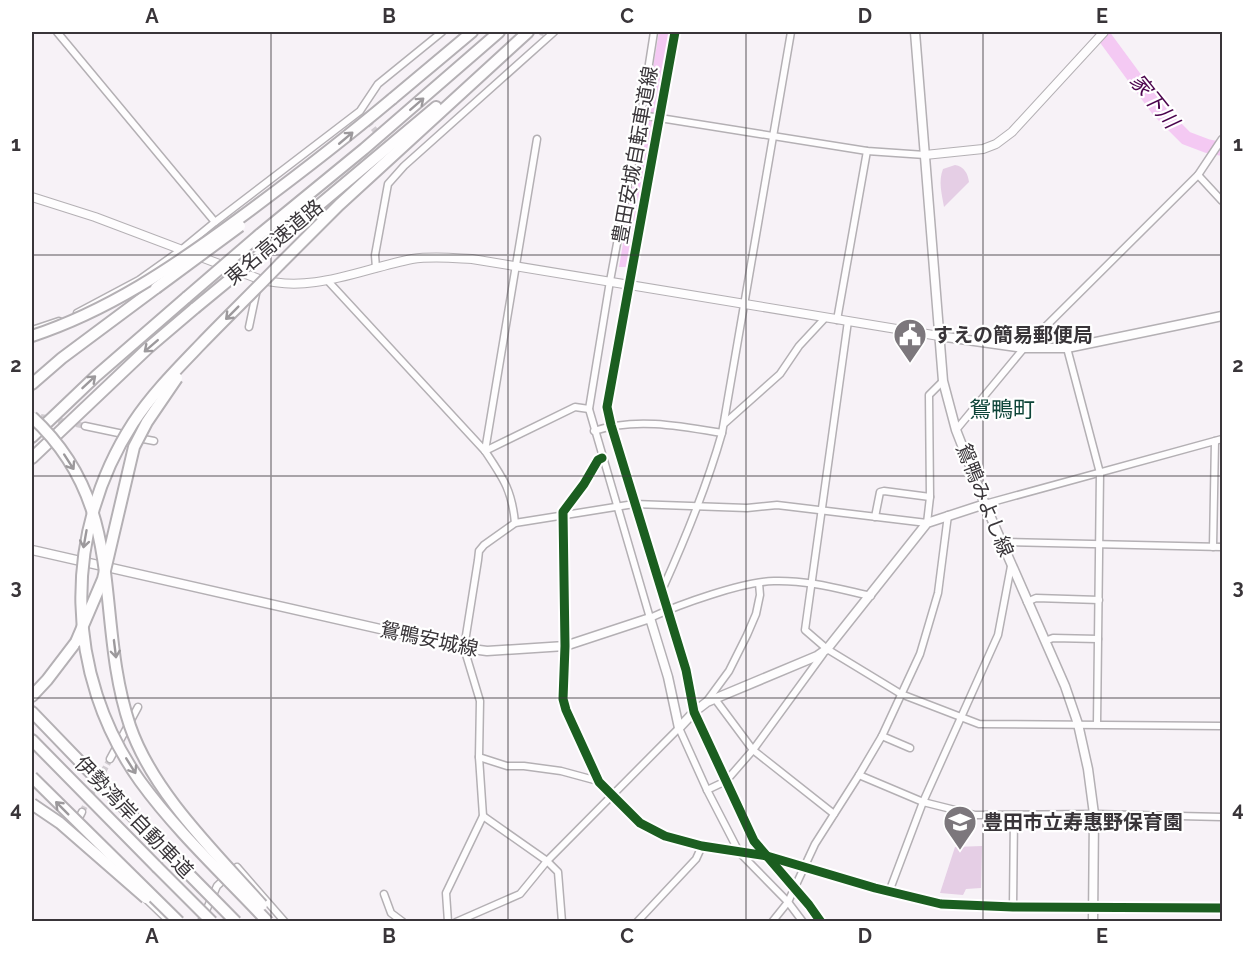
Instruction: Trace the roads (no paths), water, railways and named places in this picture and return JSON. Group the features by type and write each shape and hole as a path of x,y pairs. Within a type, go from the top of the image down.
{"highway":[{"path":"32,384 70,351 226,237 472,32"},
{"name":"東名高速道路","path":"32,437 96,376 187,297 499,32"},
{"name":"東名高速道路","path":"32,458 148,348 432,111 522,32"},
{"path":"268,921 172,821 140,780 106,718 96,690 83,632 82,565 89,520 97,493 120,445 134,422 168,379 339,205 528,32"},
{"path":"32,336 73,322 138,288 212,238 316,162"},
{"path":"32,696 76,642 103,579 134,447 147,422 173,383 212,333"},
{"path":"32,417 68,460 80,480 95,520 108,583 117,671 126,711 139,746 149,766 180,811 275,921"},
{"name":"伊勢湾岸自動車道","path":"32,712 236,921"},
{"name":"伊勢湾岸自動車道","path":"33,741 212,921"},
{"path":"32,777 179,921"},
{"path":"32,802 60,823 172,921"}],"main road":[{"name":"鴛鴨みよし線","path":"915,32 943,381 957,430 985,504 1065,686 1078,724 1089,769 1094,814 1093,921"},
{"path":"939,336 1024,348 1067,348 1222,316"},
{"path":"681,726 693,713 711,700 817,656 827,649 927,523 985,504"},
{"name":"鴛鴨安城線","path":"32,550 464,648 487,651 565,646 651,617"},
{"path":"651,617 681,726"}],"street":[{"path":"57,32 214,222"},
{"path":"32,330 69,318 139,280 181,250 214,222 361,112 378,84 442,32"},
{"path":"654,32 589,409 651,617 728,590 773,580 810,582 871,596"},
{"path":"663,588 682,547 712,469 722,433 791,32"},
{"path":"641,115 867,151 925,155 983,149 996,144 1012,132 1104,32"},
{"path":"376,268 375,255 388,184 404,166 549,34"},
{"path":"485,451 514,266 537,139"},
{"path":"957,430 1024,348 1198,175 1222,139"},
{"path":"837,320 867,151"},
{"path":"396,157 404,166"},
{"path":"1198,175 1222,201"},
{"path":"32,197 95,217 277,284 298,285 328,281 413,259 435,257 472,259 939,336"},
{"path":"249,327 259,279"},
{"path":"328,281 485,451 502,476 512,498 515,523"},
{"path":"628,285 607,407 635,504 663,588 686,670 693,713 754,842 821,921"},
{"path":"724,424 780,374 799,346 825,318"},
{"path":"848,321 805,630 827,649 902,694 979,724 1222,726"},
{"path":"1067,348 1100,473 1097,724"},
{"path":"448,921 446,893 483,816 479,757 480,701 464,648 479,551 484,545 515,523 635,504 747,508 777,505 927,523 930,497 929,395 943,381"},
{"path":"485,451 575,407 589,409"},
{"path":"594,431 611,425 672,424 722,433"},
{"path":"84,426 154,441"},
{"path":"985,504 1219,440 1213,547"},
{"path":"599,782 563,699 565,646 562,512 584,484 598,460 602,458"},
{"path":"875,517 880,492 930,497"},
{"path":"772,921 788,902 815,844 882,736 920,654 938,593 948,515"},
{"path":"1002,542 1222,547"},
{"path":"889,892 923,802 998,635 1011,566"},
{"path":"759,583 760,595 756,614 729,671 711,700 753,750 834,814"},
{"path":"1027,602 1036,598 1099,600"},
{"path":"1045,641 1053,638 1098,639"},
{"path":"707,790 726,780 753,750 827,649"},
{"path":"110,759 138,707"},
{"path":"456,921 520,894 547,861 681,726 707,790 743,853 803,921"},
{"path":"882,736 910,748"},
{"path":"479,757 507,766 553,770 592,778 599,782 640,824 665,836 702,846 767,856 889,892 941,904 1013,908 1222,908"},
{"path":"859,775 923,802 975,815 1094,814 1222,817"},
{"path":"32,802 73,830 172,921"},
{"path":"73,830 82,812"},
{"path":"1013,908 1014,815"},
{"path":"483,816 547,861 558,872 562,921"},
{"path":"637,921 696,859 702,846"},
{"path":"201,921 217,886 237,867 285,921"},
{"path":"384,894 391,913 403,921"}],"waterway":[{"name":"家下川","path":"1101,32 1159,111 1186,138 1222,149"}],"tunnel":[{"path":"540,32 544,33"},
{"path":"362,114 390,149"},
{"path":"32,415 85,426"},
{"path":"82,812 110,759"}],"place":[{"name":"すえの簡易郵便局","path":"910,364"},
{"name":"豊田市立寿惠野保育園","path":"960,851"}],"district":[{"name":"鴛鴨町","path":"1002,409"}]}
